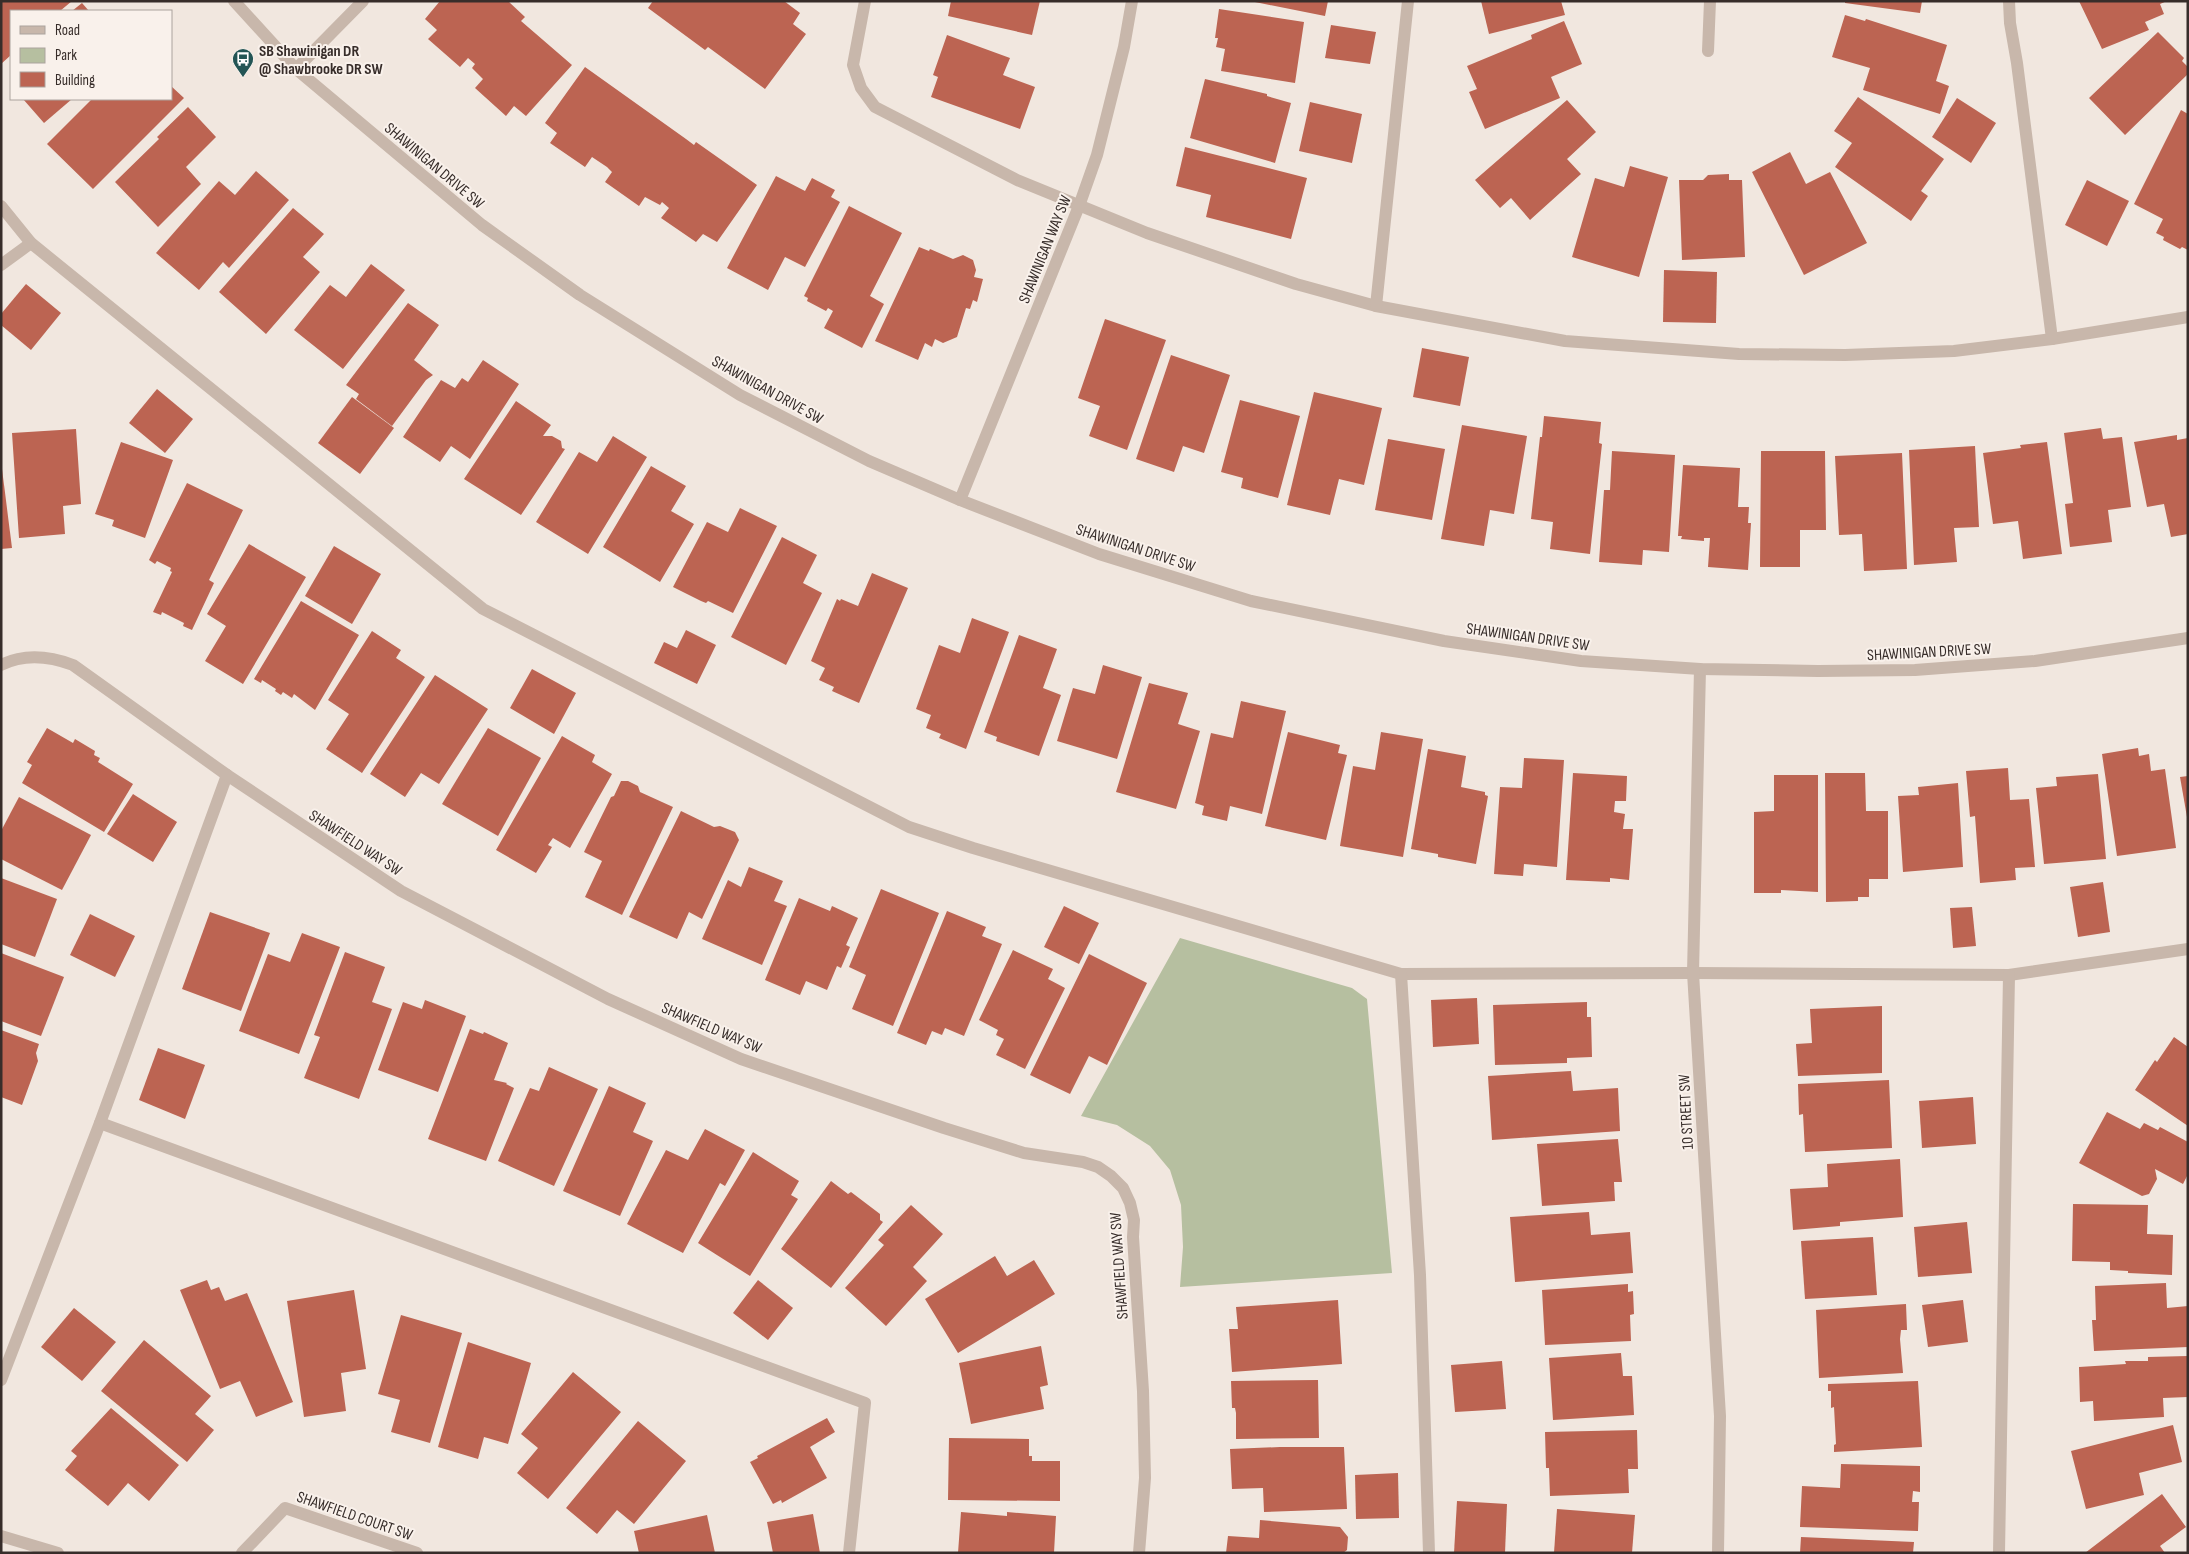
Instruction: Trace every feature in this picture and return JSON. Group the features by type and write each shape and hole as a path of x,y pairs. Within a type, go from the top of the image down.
{"street":[{"name":"SHAWINIGAN DRIVE SW","path":"234,1 296,69 482,225 580,295 740,395 869,461 960,500 1099,554 1251,601 1362,625 1464,644 1581,661 1700,669 1915,670 2036,661 2188,638"},
{"path":"296,69 363,1"},
{"path":"865,1 853,65 861,88 875,107 1017,180 1079,206 1147,233 1296,284 1376,306 1565,341 1739,354 1845,355 1954,351 2052,339 2188,317"},
{"name":"SHAWINIGAN WAY SW","path":"960,500 1079,206 1097,155 1124,47 1132,1"},
{"path":"1376,306 1408,1"},
{"path":"1708,51 1710,1"},
{"path":"2009,1 2010,23 2052,339"},
{"path":"1,206 31,243 483,609 909,826 983,850 1401,974 1693,972 2009,975 2188,949"},
{"path":"1,265 31,243"},
{"name":"SHAWFIELD WAY SW","path":"1,665 25,657 42,657 57,659 73,666 226,775 401,891 608,999 741,1059 1024,1153 1083,1162 1098,1167 1111,1176 1123,1188 1130,1203 1134,1220 1133,1237 1143,1392 1145,1478 1139,1553"},
{"name":"10 STREET SW","path":"1700,669 1693,972 1720,1416 1718,1553"},
{"path":"1,1380 100,1123 226,775"},
{"path":"1401,974 1420,1275 1429,1553"},
{"path":"1999,1553 2009,975"},
{"path":"100,1123 865,1403 849,1553"},
{"name":"SHAWFIELD COURT SW","path":"242,1553 285,1508 417,1553"},
{"path":"1,1536 58,1553"}],"green space":[{"path":"1180,938 1352,988 1367,999 1392,1273 1180,1287 1183,1247 1181,1205 1170,1170 1150,1146 1117,1125 1081,1116"}],"building":[{"path":"1,1 72,1 61,10 10,10 10,56 1,64"},
{"path":"440,1 508,1 525,17 521,21 572,65 526,116 514,106 506,116 475,88 483,79 472,68 475,64 468,58 460,67 428,39 437,30 425,19"},
{"path":"653,1 784,1 800,13 793,24 806,34 765,89 708,47 705,50 648,8"},
{"path":"951,1 1040,1 1032,35 948,16"},
{"path":"1250,1 1328,1 1325,16"},
{"path":"1481,1 1561,1 1565,15 1489,34"},
{"path":"1845,1 1922,1 1920,13 1845,3"},
{"path":"2079,1 2167,1 2160,4 2164,14 2145,22 2149,30 2102,49"},
{"path":"82,3 88,10 73,10"},
{"path":"1219,9 1304,22 1295,83 1221,71 1225,49 1216,47 1218,38 1215,38"},
{"path":"1845,15 1865,21 1866,19 1947,45 1936,81 1949,86 1940,114 1863,90 1870,68 1832,57"},
{"path":"1564,21 1582,64 1551,77 1560,98 1485,129 1469,92 1477,89 1467,66 1532,39 1531,35"},
{"path":"1331,25 1376,32 1370,64 1325,58"},
{"path":"2158,32 2184,58 2182,61 2188,67 2188,74 2125,135 2089,98"},
{"path":"947,35 1010,58 1003,75 1035,87 1020,129 931,97 938,77 933,75"},
{"path":"585,67 694,145 696,142 757,185 717,242 703,234 696,242 661,218 669,208 662,202 660,205 645,197 639,206 605,182 612,172 607,167 592,157 585,167 550,143 557,133 545,123"},
{"path":"1205,79 1267,94 1267,96 1291,103 1275,163 1190,138"},
{"path":"172,87 184,98 93,189 47,144 91,100 172,100"},
{"path":"1858,97 1944,159 1921,191 1928,196 1911,221 1835,167 1852,143 1834,131"},
{"path":"1957,98 1996,123 1971,163 1932,137"},
{"path":"24,100 71,100 44,123"},
{"path":"1567,100 1596,132 1567,159 1581,174 1530,220 1511,198 1500,208 1475,180"},
{"path":"1310,102 1362,114 1352,163 1299,151"},
{"path":"188,107 216,137 186,167 201,184 158,227 115,182 159,139 157,137"},
{"path":"2181,110 2188,114 2188,250 2182,247 2180,249 2163,240 2164,237 2156,233 2163,219 2134,204"},
{"path":"1185,147 1307,178 1291,239 1206,217 1211,195 1176,186"},
{"path":"1790,152 1806,184 1830,172 1867,243 1804,275 1752,172"},
{"path":"1630,166 1668,177 1639,277 1572,257 1595,178 1624,187"},
{"path":"256,171 289,200 229,268 223,262 199,290 156,253 219,181 235,195"},
{"path":"1729,174 1729,180 1742,180 1745,257 1682,260 1679,180 1703,180 1708,175"},
{"path":"776,176 805,191 812,178 835,190 831,197 840,202 805,267 785,257 768,290 727,268"},
{"path":"2087,180 2129,201 2107,246 2065,225"},
{"path":"849,206 902,233 870,296 884,304 862,348 824,328 833,311 828,308 826,311 807,301 808,298 804,296"},
{"path":"293,208 324,234 303,257 320,272 266,334 219,292"},
{"path":"919,247 929,251 930,249 953,259 963,255 973,260 976,270 974,277 983,279 977,302 973,300 970,309 966,308 957,337 943,343 935,339 932,347 925,343 918,360 875,341"},
{"path":"371,264 405,290 343,369 294,330 330,285 346,297"},
{"path":"1664,270 1717,272 1716,323 1663,322"},
{"path":"26,284 61,313 31,350 1,325 1,314"},
{"path":"408,303 439,325 414,360 433,375 426,380 392,426 356,399 359,394 346,385"},
{"path":"1105,319 1166,340 1127,450 1089,436 1100,406 1078,398"},
{"path":"1422,348 1469,357 1460,406 1413,397"},
{"path":"1171,355 1230,375 1204,453 1183,446 1174,472 1136,459"},
{"path":"483,360 519,384 470,459 451,446 440,462 403,437 441,380 455,388 462,378 468,382"},
{"path":"157,389 193,419 165,453 129,423"},
{"path":"1314,392 1382,408 1364,485 1339,479 1330,515 1287,505"},
{"path":"352,397 394,428 360,474 318,443"},
{"path":"1240,400 1300,416 1278,498 1241,488 1243,478 1221,472"},
{"path":"516,401 551,425 543,436 552,436 561,441 562,448 565,449 521,515 464,479"},
{"path":"1544,416 1601,422 1599,443 1602,444 1590,554 1550,549 1553,522 1531,519"},
{"path":"1462,425 1527,436 1514,514 1490,510 1484,546 1441,539"},
{"path":"2101,428 2103,439 2122,437 2131,507 2108,510 2112,542 2070,547 2065,504 2073,503 2064,433"},
{"path":"76,429 81,504 63,506 65,534 19,538 12,433"},
{"path":"2177,435 2177,440 2188,438 2188,534 2171,537 2164,504 2147,507 2134,442"},
{"path":"613,436 647,457 588,554 536,522 579,452 597,462"},
{"path":"1388,439 1445,449 1432,520 1375,510"},
{"path":"121,442 173,460 145,538 112,526 114,520 95,514"},
{"path":"2047,442 2062,554 2023,559 2018,521 1993,524 1983,453 2021,448 2020,445"},
{"path":"1975,446 1979,527 1954,528 1957,562 1914,565 1909,450"},
{"path":"1612,451 1675,455 1669,552 1643,550 1642,565 1599,562 1604,490 1610,490"},
{"path":"1761,451 1825,451 1826,530 1800,530 1800,567 1760,567"},
{"path":"1902,453 1907,569 1864,571 1862,534 1839,535 1835,456"},
{"path":"1,461 12,548 1,549"},
{"path":"1683,465 1740,468 1738,507 1749,507 1748,523 1751,523 1748,570 1708,567 1710,538 1704,538 1704,541 1681,539 1682,536 1678,536"},
{"path":"651,466 686,486 671,511 694,524 660,582 603,547"},
{"path":"187,483 243,510 209,580 214,583 192,630 183,626 184,623 162,612 161,615 153,612 172,572 170,571 171,568 157,561 155,564 149,560"},
{"path":"740,508 777,526 733,613 708,601 706,603 701,601 673,587 707,522 728,532"},
{"path":"782,537 817,555 803,583 822,593 786,665 731,637"},
{"path":"249,544 306,577 243,684 205,661 226,626 207,614"},
{"path":"334,546 381,574 352,624 305,596"},
{"path":"872,573 908,588 859,703 832,691 834,687 819,680 825,668 811,661 837,599 858,606"},
{"path":"301,601 359,635 315,710 294,694 292,698 283,692 281,695 275,691 276,689 262,680 261,683 254,679"},
{"path":"972,618 1009,632 966,749 939,738 941,734 926,728 931,715 916,709 939,645 960,653"},
{"path":"686,630 716,645 697,684 654,663 664,642 677,648"},
{"path":"372,631 401,650 396,658 425,677 362,773 326,749 349,714 328,700"},
{"path":"1019,635 1057,649 1043,688 1061,695 1039,756 996,741 997,737 984,732"},
{"path":"1103,665 1142,677 1117,759 1057,741 1073,688 1095,694"},
{"path":"532,669 576,693 554,734 510,708"},
{"path":"435,675 488,709 439,784 421,773 405,797 370,774"},
{"path":"1149,683 1188,693 1178,724 1200,731 1176,809 1116,792"},
{"path":"1241,701 1286,711 1262,814 1230,806 1227,821 1202,815 1204,806 1195,803 1211,733 1233,738"},
{"path":"47,728 73,743 75,739 95,751 94,755 100,758 98,762 133,784 104,832 22,783 32,765 27,762"},
{"path":"488,728 541,758 498,836 442,804"},
{"path":"1288,732 1340,745 1338,753 1347,755 1326,840 1265,826"},
{"path":"1381,732 1423,739 1403,857 1340,846 1353,766 1375,770"},
{"path":"562,736 595,755 592,762 612,774 570,848 553,838 548,845 552,847 536,873 496,850"},
{"path":"2138,748 2139,756 2149,754 2151,771 2165,769 2176,848 2117,856 2102,754"},
{"path":"1428,749 1466,756 1461,787 1485,792 1485,795 1488,796 1476,864 1438,857 1438,854 1411,849"},
{"path":"1524,758 1564,760 1557,867 1524,864 1523,876 1494,874 1500,787 1522,788"},
{"path":"2008,768 2010,800 2029,799 2035,867 2015,868 2016,880 1980,883 1975,816 1970,817 1966,771"},
{"path":"1573,773 1627,776 1626,801 1615,801 1614,812 1625,814 1623,829 1633,829 1629,880 1610,878 1610,882 1566,880"},
{"path":"1825,773 1865,773 1866,811 1888,811 1888,879 1869,879 1869,897 1858,897 1858,901 1826,902"},
{"path":"2098,774 2106,859 2044,864 2036,788 2057,786 2056,777"},
{"path":"1774,775 1818,775 1818,892 1781,890 1781,893 1754,893 1754,812 1774,811"},
{"path":"2188,776 2188,817 2187,817 2180,777"},
{"path":"621,781 628,781 638,786 640,792 673,807 622,915 585,897 602,861 584,852"},
{"path":"1958,783 1963,867 1903,872 1898,796 1919,795 1918,787"},
{"path":"133,794 177,822 153,862 107,834"},
{"path":"19,797 91,835 62,890 1,859 1,831"},
{"path":"681,811 714,827 720,826 735,832 739,840 702,919 689,912 677,939 629,917"},
{"path":"749,867 783,881 774,901 787,906 762,965 702,939 728,880 741,887"},
{"path":"1,878 57,899 35,957 1,944"},
{"path":"2103,882 2110,932 2078,937 2070,887"},
{"path":"881,889 939,913 893,1026 852,1009 866,975 849,967"},
{"path":"799,898 830,911 832,906 858,918 846,945 850,947 841,968 837,966 827,990 806,981 800,995 765,980"},
{"path":"1064,906 1099,923 1079,964 1044,947"},
{"path":"1972,907 1976,946 1953,948 1950,908"},
{"path":"947,911 986,927 982,936 1002,944 964,1036 945,1028 942,1035 932,1031 926,1045 897,1033"},
{"path":"210,912 270,933 241,1011 182,989"},
{"path":"90,914 135,936 115,977 70,955"},
{"path":"302,933 340,947 299,1054 239,1031 268,954 290,962"},
{"path":"1013,950 1053,969 1048,979 1065,988 1025,1069 996,1055 1004,1039 996,1035 998,1030 979,1020"},
{"path":"345,952 385,967 372,1002 392,1009 359,1099 304,1078 320,1037 314,1035"},
{"path":"1,953 64,977 41,1036 1,1021"},
{"path":"1089,954 1147,983 1107,1065 1089,1056 1070,1094 1030,1075"},
{"path":"1477,998 1479,1044 1433,1047 1431,1000"},
{"path":"425,1000 466,1016 438,1092 378,1070 403,1002 422,1009"},
{"path":"1587,1002 1587,1017 1591,1017 1592,1057 1567,1058 1567,1063 1495,1065 1493,1005"},
{"path":"1882,1006 1882,1073 1798,1076 1796,1044 1812,1043 1810,1009"},
{"path":"470,1029 483,1034 484,1032 508,1043 494,1080 507,1083 514,1088 486,1161 428,1139"},
{"path":"1,1030 39,1044 36,1053 38,1061 22,1105 1,1097"},
{"path":"2174,1037 2188,1047 2188,1126 2135,1090 2155,1060 2157,1062"},
{"path":"158,1048 205,1065 185,1119 139,1100"},
{"path":"549,1067 598,1089 554,1186 498,1161 530,1088 539,1091"},
{"path":"1571,1071 1573,1091 1618,1088 1620,1131 1492,1140 1488,1076"},
{"path":"1889,1080 1892,1148 1805,1152 1803,1114 1799,1115 1798,1084"},
{"path":"609,1086 646,1103 633,1132 653,1141 620,1216 563,1191"},
{"path":"1973,1097 1976,1144 1922,1148 1919,1101"},
{"path":"2107,1112 2140,1129 2144,1123 2158,1130 2160,1127 2188,1142 2188,1174 2183,1184 2155,1169 2157,1179 2149,1194 2142,1196 2079,1163"},
{"path":"705,1129 745,1150 725,1186 720,1183 683,1253 627,1224 666,1150 688,1160"},
{"path":"1618,1139 1622,1182 1614,1182 1615,1201 1542,1206 1537,1144"},
{"path":"753,1152 799,1181 791,1195 798,1199 750,1276 698,1243"},
{"path":"1900,1159 1903,1217 1840,1222 1840,1226 1793,1230 1790,1189 1828,1187 1827,1164"},
{"path":"831,1181 848,1194 851,1192 880,1214 880,1220 883,1222 831,1288 781,1249"},
{"path":"2073,1204 2148,1205 2147,1234 2173,1235 2172,1275 2128,1273 2128,1271 2110,1270 2110,1262 2072,1261"},
{"path":"911,1205 943,1234 913,1267 927,1281 886,1326 845,1288 884,1245 878,1240"},
{"path":"1589,1212 1591,1235 1630,1232 1633,1273 1515,1282 1510,1217"},
{"path":"1967,1222 1972,1273 1918,1277 1914,1227"},
{"path":"1873,1237 1877,1295 1805,1299 1801,1241"},
{"path":"995,1256 1007,1276 1034,1260 1055,1294 958,1353 925,1299"},
{"path":"207,1280 211,1290 219,1287 225,1301 247,1293 293,1402 256,1417 240,1381 220,1389 180,1290"},
{"path":"758,1280 793,1308 768,1340 733,1313"},
{"path":"2166,1283 2167,1308 2188,1306 2188,1347 2094,1351 2092,1320 2096,1320 2095,1286"},
{"path":"1628,1284 1628,1292 1633,1291 1634,1314 1630,1315 1631,1341 1545,1345 1542,1290"},
{"path":"354,1290 366,1369 341,1373 346,1411 304,1417 287,1301"},
{"path":"1338,1300 1342,1364 1232,1372 1229,1329 1238,1329 1236,1307"},
{"path":"1963,1300 1968,1342 1928,1347 1922,1305"},
{"path":"1906,1304 1907,1330 1901,1330 1900,1339 1903,1373 1819,1378 1816,1310"},
{"path":"74,1308 116,1342 82,1381 41,1347"},
{"path":"401,1315 462,1333 430,1443 391,1432 400,1400 378,1394"},
{"path":"144,1340 211,1396 195,1414 214,1430 187,1462 101,1391"},
{"path":"468,1342 531,1363 508,1444 484,1437 478,1459 438,1447"},
{"path":"1041,1346 1048,1385 1040,1387 1044,1409 971,1424 959,1363"},
{"path":"1621,1353 1623,1376 1632,1376 1634,1415 1553,1420 1549,1358"},
{"path":"2188,1356 2188,1397 2163,1398 2164,1417 2094,1421 2093,1401 2080,1402 2079,1367 2126,1364 2125,1361 2148,1361 2148,1357"},
{"path":"1502,1361 1506,1409 1455,1412 1451,1365"},
{"path":"573,1372 621,1412 548,1499 517,1473 538,1448 521,1434"},
{"path":"1318,1380 1319,1438 1236,1439 1236,1413 1235,1408 1232,1408 1231,1381"},
{"path":"1918,1381 1922,1447 1834,1452 1834,1445 1836,1444 1834,1407 1831,1408 1831,1391 1828,1391 1828,1384"},
{"path":"111,1408 179,1465 149,1501 128,1483 108,1506 65,1470 77,1456 71,1451"},
{"path":"827,1418 835,1432 810,1447 827,1478 782,1503 781,1500 773,1504 750,1462 758,1458 757,1456"},
{"path":"638,1421 686,1461 634,1524 617,1510 597,1534 566,1508"},
{"path":"2173,1425 2182,1462 2139,1473 2144,1495 2086,1509 2071,1451"},
{"path":"1637,1430 1638,1469 1628,1469 1629,1493 1550,1496 1549,1468 1546,1468 1545,1432"},
{"path":"949,1438 1029,1439 1029,1456 1032,1456 1032,1461 1060,1461 1060,1501 948,1500"},
{"path":"1344,1447 1347,1509 1264,1512 1263,1488 1232,1489 1230,1449"},
{"path":"1841,1464 1920,1466 1920,1492 1913,1491 1912,1502 1919,1502 1918,1531 1800,1527 1802,1486 1840,1488"},
{"path":"1398,1473 1399,1518 1356,1519 1355,1475"},
{"path":"2162,1494 2186,1527 2160,1546 2165,1553 2085,1553"},
{"path":"1457,1501 1507,1504 1505,1553 1454,1553"},
{"path":"1557,1509 1635,1515 1632,1553 1554,1553"},
{"path":"961,1512 1007,1516 1007,1512 1056,1516 1054,1553 958,1553"},
{"path":"813,1514 820,1553 773,1553 767,1522"},
{"path":"707,1515 715,1553 639,1553 634,1531"},
{"path":"1260,1520 1340,1527 1348,1537 1347,1550 1343,1553 1226,1553 1228,1536 1259,1538"},
{"path":"1801,1537 1914,1542 1913,1553 1800,1553"}],"place":[{"name":"SB Shawinigan DR @ Shawbrooke DR SW","path":"243,78"}]}
